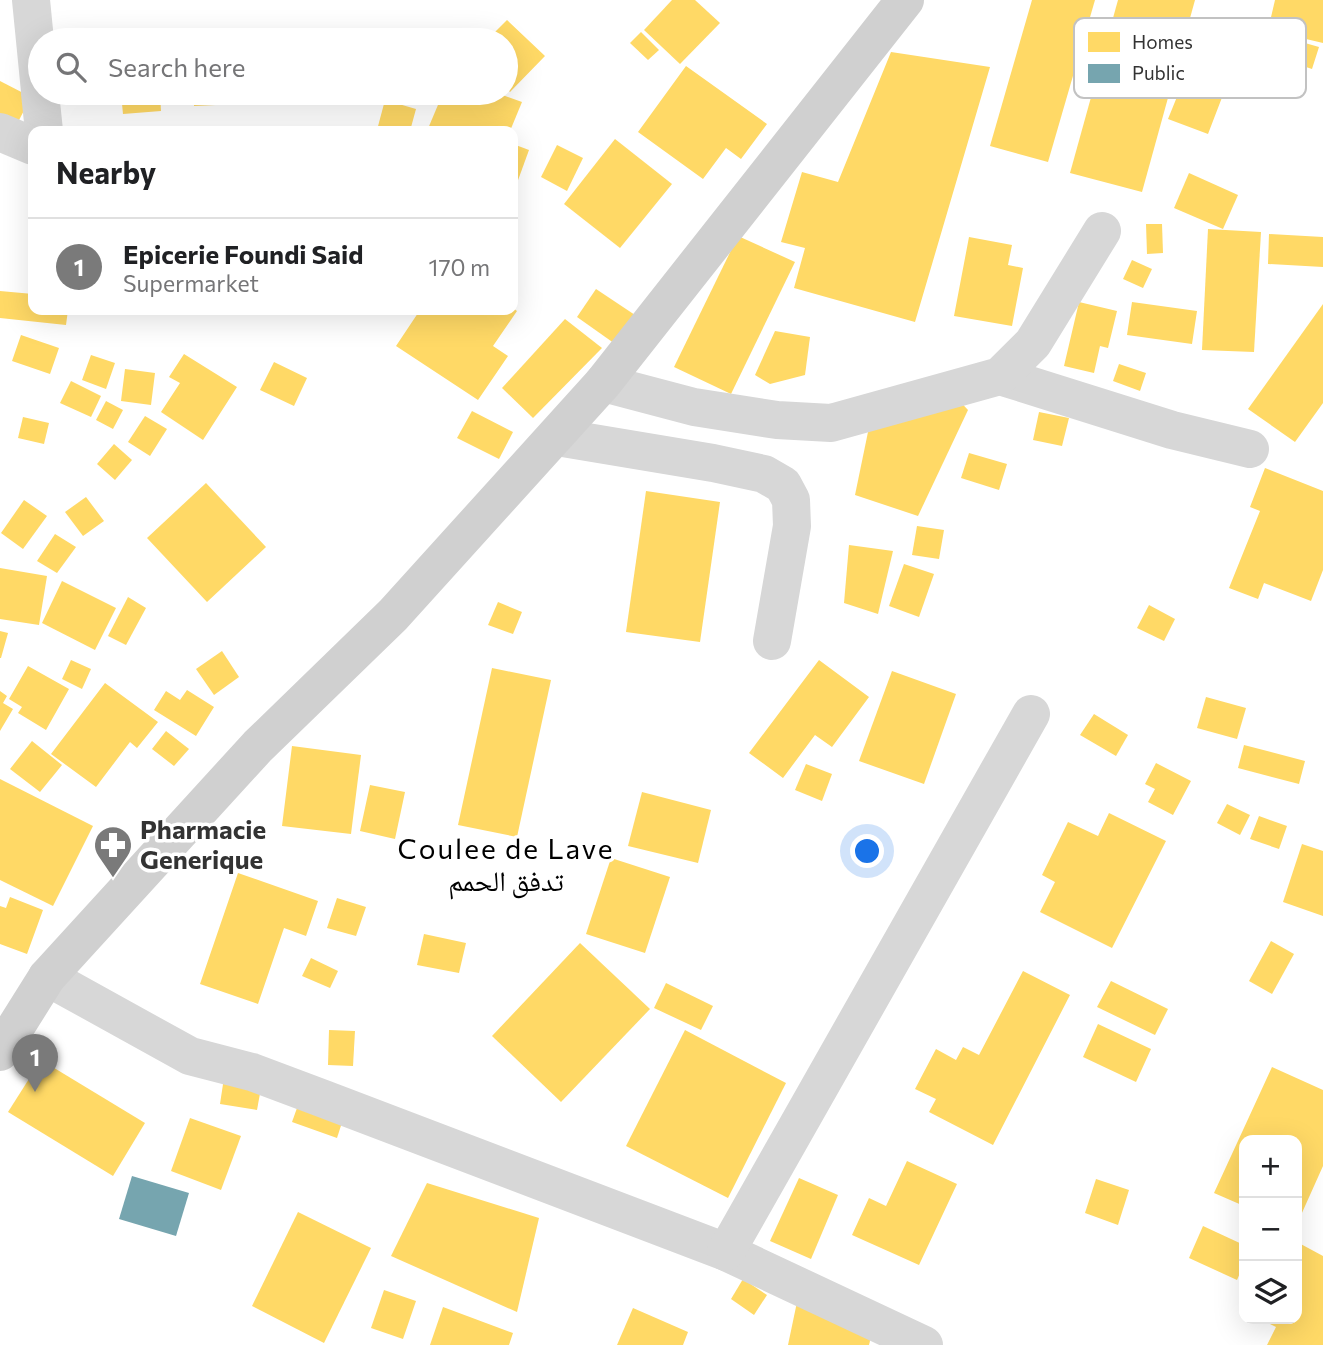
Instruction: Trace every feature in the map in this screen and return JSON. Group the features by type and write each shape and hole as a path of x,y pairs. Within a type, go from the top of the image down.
{"main road":[{"path":"0,1052 47,977 258,746 393,615 603,383 905,0"}],"street":[{"path":"31,0 34,28"},
{"path":"41,105 43,126"},
{"path":"0,132 28,144"},
{"path":"603,383 694,407 777,420 831,423 1000,376 1033,343 1102,230"},
{"path":"1000,376 1172,430 1250,449"},
{"path":"556,437 713,463 764,474 783,485 791,500 792,526 772,641"},
{"path":"726,1252 1031,714"},
{"path":"47,977 190,1056 252,1072 726,1252 924,1345"}],"building: Homes":[{"path":"672,0 695,0 720,23 680,64 644,30"},
{"path":"1032,0 1095,0 1090,18 1074,18 1074,72 1048,162 990,146"},
{"path":"1118,0 1195,0 1190,18 1113,18"},
{"path":"1275,0 1323,0 1323,43 1306,39 1306,18 1271,18"},
{"path":"507,20 515,28 499,28"},
{"path":"518,30 545,56 518,84"},
{"path":"641,32 659,50 648,60 630,43"},
{"path":"1306,43 1319,47 1312,69 1306,67"},
{"path":"891,52 990,67 915,322 794,288 805,248 781,242 802,172 838,182"},
{"path":"686,66 767,124 741,159 726,148 703,179 638,132"},
{"path":"0,81 28,95 28,103 17,124 0,115"},
{"path":"1091,98 1168,98 1142,192 1070,173"},
{"path":"1176,98 1222,98 1208,134 1168,119"},
{"path":"518,101 522,102 512,126 429,126 438,105 518,105"},
{"path":"122,105 161,105 161,111 123,114"},
{"path":"384,105 402,105 416,109 411,126 378,126"},
{"path":"615,139 672,184 620,248 564,204"},
{"path":"557,145 583,158 567,191 541,177"},
{"path":"518,146 529,150 518,180"},
{"path":"1189,173 1238,195 1223,229 1174,208"},
{"path":"1146,224 1162,224 1163,253 1147,254"},
{"path":"1208,229 1261,232 1254,352 1202,350"},
{"path":"1269,234 1323,237 1323,267 1268,264"},
{"path":"738,236 795,262 731,394 674,367"},
{"path":"969,237 1012,245 1008,265 1023,268 1012,326 954,316"},
{"path":"1132,260 1152,269 1143,288 1123,279"},
{"path":"596,289 638,317 618,346 577,317"},
{"path":"0,291 28,294 28,315 67,315 66,325 0,318"},
{"path":"1079,302 1117,311 1108,348 1100,346 1094,373 1064,366"},
{"path":"1132,302 1197,311 1192,344 1127,335"},
{"path":"1323,304 1323,403 1295,442 1248,409"},
{"path":"417,315 514,315 493,346 508,356 478,400 396,346"},
{"path":"565,319 602,348 533,418 502,388"},
{"path":"775,331 810,337 805,375 770,384 755,375"},
{"path":"21,335 59,348 50,374 12,361"},
{"path":"184,354 237,387 203,440 161,412 180,383 169,377"},
{"path":"91,355 115,363 106,389 82,380"},
{"path":"274,362 307,378 294,406 260,390"},
{"path":"1119,364 1146,373 1140,391 1113,381"},
{"path":"125,369 155,373 151,405 121,401"},
{"path":"71,381 101,396 91,417 60,403"},
{"path":"952,393 968,410 918,516 855,495 868,432"},
{"path":"106,401 123,410 113,429 96,420"},
{"path":"472,411 513,432 499,459 457,438"},
{"path":"1039,412 1069,418 1062,446 1033,440"},
{"path":"145,416 167,429 150,456 128,442"},
{"path":"23,417 49,423 44,444 18,438"},
{"path":"114,444 132,460 115,480 97,464"},
{"path":"969,453 1007,464 999,490 961,478"},
{"path":"1265,468 1323,491 1323,570 1311,601 1264,583 1258,599 1229,588 1260,511 1250,507"},
{"path":"206,483 266,547 207,602 147,538"},
{"path":"646,491 720,502 700,642 626,632"},
{"path":"86,497 104,521 83,536 65,512"},
{"path":"24,500 47,516 23,549 1,533"},
{"path":"917,526 944,530 939,559 912,555"},
{"path":"55,534 76,547 57,573 37,561"},
{"path":"849,545 893,551 878,614 844,603"},
{"path":"904,564 934,574 919,617 889,606"},
{"path":"0,568 47,576 39,625 0,619"},
{"path":"62,581 116,608 95,650 42,623"},
{"path":"128,597 146,608 126,645 108,636"},
{"path":"498,602 522,612 513,634 488,625"},
{"path":"1149,605 1175,619 1164,641 1137,628"},
{"path":"0,631 8,633 1,658 0,658"},
{"path":"222,651 239,677 214,695 196,669"},
{"path":"71,660 91,669 82,689 62,679"},
{"path":"819,660 869,697 832,747 815,735 783,778 749,753"},
{"path":"28,666 69,689 46,730 18,713 22,707 9,699"},
{"path":"492,668 551,680 517,837 458,825"},
{"path":"892,671 956,694 924,784 859,761"},
{"path":"105,683 158,722 137,748 130,742 96,787 51,754"},
{"path":"187,690 214,707 196,736 154,710 166,691 180,700"},
{"path":"0,691 7,696 3,703 13,709 0,731"},
{"path":"1206,697 1246,708 1237,739 1197,728"},
{"path":"1094,714 1128,735 1116,756 1080,735"},
{"path":"166,731 189,749 174,766 152,749"},
{"path":"32,741 62,765 40,792 10,769"},
{"path":"1244,745 1305,761 1299,784 1238,768"},
{"path":"292,746 361,755 351,834 282,826"},
{"path":"1156,763 1191,781 1173,815 1148,802 1155,789 1145,784"},
{"path":"806,764 832,774 822,801 795,790"},
{"path":"0,779 93,826 53,906 0,880"},
{"path":"370,785 405,792 395,839 360,831"},
{"path":"642,792 711,810 698,863 628,846"},
{"path":"1227,804 1250,815 1240,835 1217,823"},
{"path":"1109,813 1166,841 1112,948 1040,912 1055,882 1042,875 1068,822 1098,836"},
{"path":"1259,816 1287,826 1279,849 1250,839"},
{"path":"1302,844 1323,851 1323,916 1283,902"},
{"path":"611,858 670,877 645,953 586,934"},
{"path":"238,873 318,901 306,936 284,928 258,1004 200,984"},
{"path":"10,897 43,910 27,954 0,944 0,906 6,908"},
{"path":"337,898 366,907 356,936 327,928"},
{"path":"424,934 466,943 459,973 417,965"},
{"path":"1271,941 1294,954 1272,994 1249,981"},
{"path":"580,943 650,1009 561,1102 492,1036"},
{"path":"311,958 338,971 330,988 302,976"},
{"path":"1023,971 1070,995 993,1145 929,1112 936,1099 915,1089 936,1049 956,1060 963,1047 979,1055"},
{"path":"1111,981 1168,1009 1155,1035 1097,1007"},
{"path":"666,983 713,1006 701,1030 654,1008"},
{"path":"1098,1024 1151,1049 1136,1082 1083,1057"},
{"path":"329,1030 355,1031 353,1066 328,1065"},
{"path":"685,1030 786,1083 728,1198 626,1146"},
{"path":"41,1060 145,1123 113,1176 8,1112"},
{"path":"1272,1067 1323,1090 1323,1166 1302,1213 1302,1135 1241,1135"},
{"path":"225,1071 263,1077 257,1110 220,1104"},
{"path":"302,1094 346,1110 337,1138 292,1122"},
{"path":"190,1118 241,1136 221,1190 171,1171"},
{"path":"1239,1139 1239,1204 1214,1193"},
{"path":"907,1161 957,1184 919,1265 852,1235 869,1198 886,1206"},
{"path":"799,1178 838,1195 811,1259 770,1241"},
{"path":"1096,1179 1129,1190 1118,1225 1085,1213"},
{"path":"427,1183 539,1218 517,1312 391,1256"},
{"path":"298,1212 371,1248 324,1343 252,1306"},
{"path":"1203,1226 1239,1243 1239,1275 1237,1280 1189,1258"},
{"path":"1302,1245 1323,1256 1323,1345 1267,1345 1276,1327 1270,1324 1302,1324"},
{"path":"743,1279 767,1295 754,1315 731,1299"},
{"path":"384,1290 416,1301 403,1339 371,1328"},
{"path":"797,1302 875,1320 869,1345 788,1345"},
{"path":"443,1307 513,1333 509,1345 430,1345"},
{"path":"633,1308 688,1332 683,1345 617,1345"}],"building: Public":[{"path":"132,1176 189,1193 176,1236 119,1219"}],"place":[{"name":"Pharmacie Generique","path":"113,879"},
{"name":"Epicerie Foundi Said","path":"35,1092"}],"district":[{"name":"Coulee de Lave تدفق الحمم","path":"506,865"}]}
